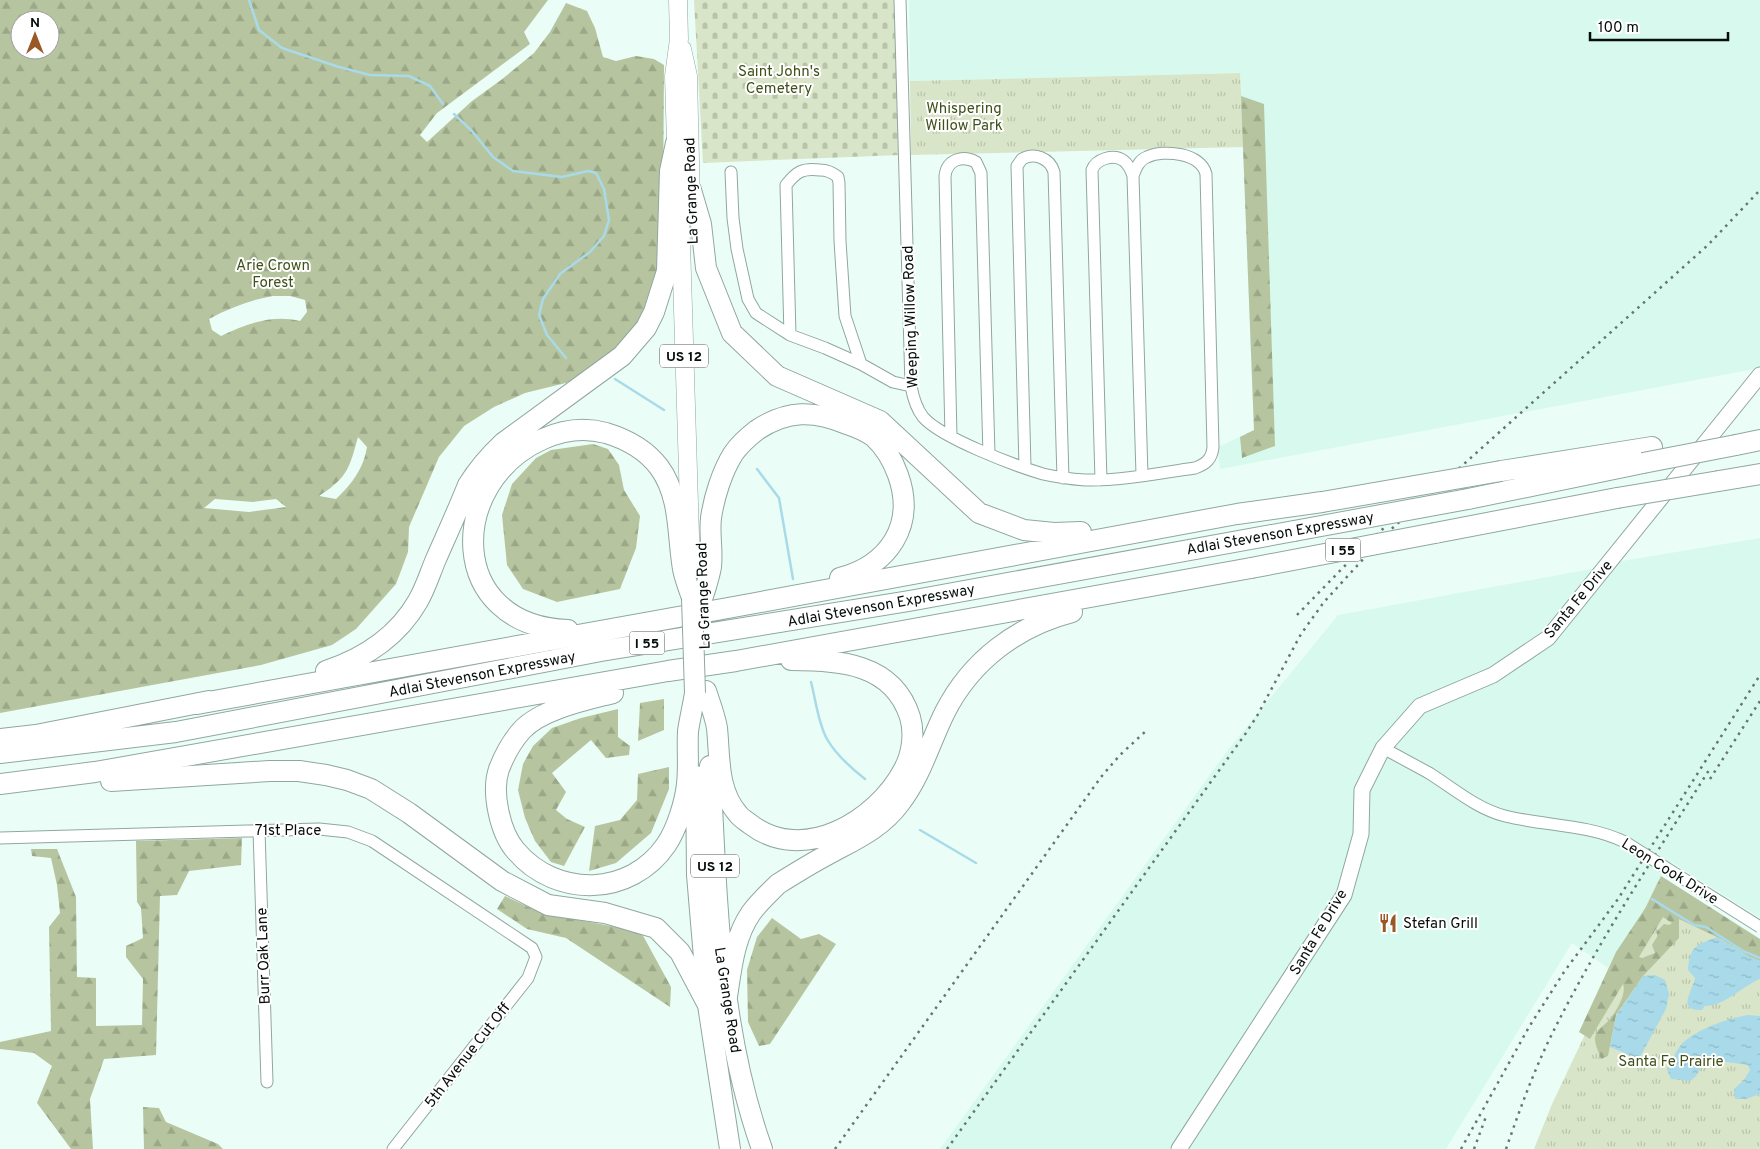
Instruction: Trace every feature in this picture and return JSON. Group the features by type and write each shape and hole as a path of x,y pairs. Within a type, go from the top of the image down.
{"highway":[{"path":"197,704 318,674 360,658 377,646 406,619 424,588 468,485 476,471 503,443 622,356 646,328 654,312 667,271 670,171 676,143"},
{"path":"691,190 701,224 706,268 732,333 777,376 880,421 979,514 1024,530 1054,533 1085,532 1211,512 1236,514"},
{"path":"698,597 697,568 719,485 733,454 748,437 778,418 790,415 834,418 854,426 873,437 888,453 903,487 904,509 902,524 894,542 870,566 856,574 750,604"},
{"path":"627,626 570,630 532,625 510,614 490,596 482,582 476,564 474,544 475,520 484,494 507,463 536,442 555,434 569,431 593,430 612,435 630,443 648,456 659,467 672,491 697,568 698,597"},
{"path":"0,738 36,735 1236,514 1322,502 1501,471 1750,442"},
{"name":"Adlai Stevenson Expressway","path":"0,753 176,732 601,651 909,601 1468,499 1648,455"},
{"name":"Adlai Stevenson Expressway","path":"0,784 44,780 95,772 668,671 736,661 1226,573 1617,498 1760,474"},
{"path":"717,1004 742,929 751,913 778,884 882,824 900,803 915,780 945,712 961,684 999,646 1022,631 1052,617 1226,573"},
{"name":"La Grange Road","path":"698,597 702,728 697,875 717,1004 720,1089 730,1149"},
{"path":"702,728 719,767 727,796 739,815 758,830 785,840 820,838 834,833 861,818 880,802 904,769 908,758 912,733 908,711 894,688 875,674 862,667 842,662 736,661"},
{"path":"668,671 654,679 630,688 578,702 543,715 523,729 507,752 498,770 496,792 498,814 506,834 516,851 529,864 546,875 567,883 590,886 612,883 635,874 667,844 676,826 702,728"},
{"path":"44,780 104,782 246,772 299,771 347,780 371,789 409,813 502,881 548,905 605,913 656,928 680,952 717,1004"},
{"name":"La Grange Road","path":"717,1004 762,1149"}],"main road":[{"name":"La Grange Road","path":"678,0 679,38 674,76 676,143 697,568"},
{"name":"La Grange Road","path":"679,38 688,76 697,568"}],"street":[{"name":"Weeping Willow Road","path":"900,0 911,386 915,404 923,417 931,425 989,454 1044,474 1064,478 1100,480 1142,475 1195,468 1209,460 1213,447 1206,174 1204,167 1188,156 1160,154 1146,157 1141,161 1133,176"},
{"path":"1025,467 1018,166 1022,159 1032,156 1046,160 1054,172 1064,478"},
{"path":"1100,480 1091,175 1094,165 1106,158 1112,157 1125,161 1133,176 1142,475"},
{"path":"951,436 945,176 950,163 956,160 967,159 976,162 981,173 989,454"},
{"path":"790,335 786,185 793,177 807,168 829,171 838,177 839,184 840,241 845,316 861,364"},
{"path":"731,172 733,218 737,249 748,299 756,313 790,335 861,364 893,382 911,386"},
{"name":"Santa Fe Drive","path":"1179,1149 1344,896 1360,834 1362,790 1383,748 1420,706 1493,675 1548,638 1760,375"},
{"name":"Leon Cook Drive","path":"1383,748 1489,810 1505,816 1608,834 1625,842 1760,927"},
{"name":"71st Place","path":"0,838 259,830 320,829 348,832 372,841 523,940 532,948 536,958"},
{"name":"Burr Oak Lane","path":"259,830 267,1082"},
{"name":"5th Avenue Cut Off","path":"393,1149 528,978 536,958"}],"shaded area":[{"path":"909,0 1760,0 1760,368 1220,469 1218,447 1254,430 1240,73 910,81"},
{"path":"1760,538 1760,918 1671,862 1661,876 1646,907 1616,952 1608,968 1572,943 1446,1149 940,1149 1227,751 1338,615 1591,569 1616,562"}],"green space":[{"name":"Arie Crown Forest","path":"0,0 548,0 524,32 530,44 437,113 420,135 427,142 472,101 534,53 550,32 566,3 587,11 595,28 603,57 616,61 636,56 654,59 664,65 663,211 659,274 635,332 612,354 574,381 525,393 494,407 464,426 439,457 409,527 408,552 396,584 356,629 332,645 261,665 0,713","holes":["273,296 290,296 305,300 307,312 300,321 290,319 259,321 221,336 212,330 209,319 240,305","358,437 367,447 363,462 352,482 336,499 319,496 333,486 344,474","215,499 253,502 276,499 286,507 249,512 204,508"]},
{"name":"Saint John's Cemetery","path":"694,0 894,0 900,155 703,163"},
{"name":"Whispering Willow Park","path":"1240,73 1244,147 911,155 910,81"},
{"path":"1241,96 1264,104 1275,446 1242,458 1240,437 1254,430"},
{"path":"593,444 608,449 619,465 624,490 640,516 636,548 620,589 557,602 523,589 507,565 502,515 512,484 536,458 551,450"},
{"path":"664,699 664,730 638,741 640,703"},
{"path":"618,709 618,737 630,746 629,755 606,758 591,740 552,773 566,792 556,810 567,819 585,827 564,866 551,862 535,841 525,818 518,790 523,764 533,746 552,728 581,718"},
{"path":"669,767 669,789 651,833 616,863 589,871 595,826 620,820 637,800 638,774"},
{"path":"242,838 241,865 189,871 177,895 160,896 156,1055 104,1059 90,1099 93,1149 71,1149 37,1103 52,1066 34,1053 0,1049 0,1042 51,1031 49,927 60,913 57,885 51,858 32,856 31,849 57,849 76,897 77,977 96,978 96,1026 142,1025 143,979 126,957 126,946 143,938 141,908 137,902 136,841"},
{"path":"1661,876 1760,939 1760,961 1748,956 1723,940 1679,919 1679,938 1643,976 1616,1015 1608,1056 1601,1059 1595,1036 1618,1008 1622,998 1623,984 1590,1039 1579,1032 1616,952 1646,907","holes":["1663,917 1672,923 1669,925 1664,924 1657,931 1657,937 1652,945 1655,953 1642,958 1639,957"]},
{"name":"Santa Fe Prairie","path":"1657,883 1760,946 1760,1149 1534,1149 1552,1104"},
{"path":"505,896 539,912 641,932 671,987 670,1007 566,938 527,929 497,909"},
{"path":"772,918 801,939 819,934 836,944 770,1044 759,1046 748,1022 747,970 757,937"},
{"path":"143,1107 159,1108 166,1122 218,1144 223,1149 144,1149"}],"water":[{"path":"1717,937 1760,961 1760,979 1726,1000 1705,1006 1702,1010 1694,1009 1688,1004 1695,978 1688,970 1690,956 1699,945"},
{"path":"1655,975 1665,980 1669,994 1666,1009 1639,1059 1610,1047 1616,1016 1643,976"},
{"path":"1748,1015 1760,1016 1760,1094 1746,1099 1735,1099 1734,1089 1744,1080 1750,1070 1748,1065 1706,1059 1696,1076 1690,1081 1671,1079 1667,1070 1678,1049 1686,1040 1702,1030"}],"waterway":[{"path":"249,0 259,30 282,48 370,75 409,76 430,86 443,104"},
{"path":"454,114 472,131 493,157 513,171 562,177 588,171 596,173 604,189 609,220 604,236 590,252 560,274 543,299 539,315 547,335 566,358"},
{"path":"615,379 664,410"},
{"path":"757,469 779,498 793,579"},
{"path":"811,682 819,719 827,739 839,756 865,779"},
{"path":"920,830 976,863"},
{"path":"1652,899 1694,925 1706,927 1743,951 1760,958"}],"railway":[{"path":"947,1149 1246,733 1301,634 1324,602 1387,533 1708,245 1760,190"},
{"path":"1297,615 1385,527"},
{"path":"1461,1149 1529,1027 1564,972 1618,899 1760,675"},
{"path":"1710,779 1760,701"},
{"path":"835,1149 1101,777 1120,755 1147,730"},
{"path":"1506,1149 1522,1104 1553,1032 1589,964 1711,767"},
{"path":"1474,1149 1487,1114"}],"place":[{"name":"Stefan Grill","path":"1388,923"}]}
